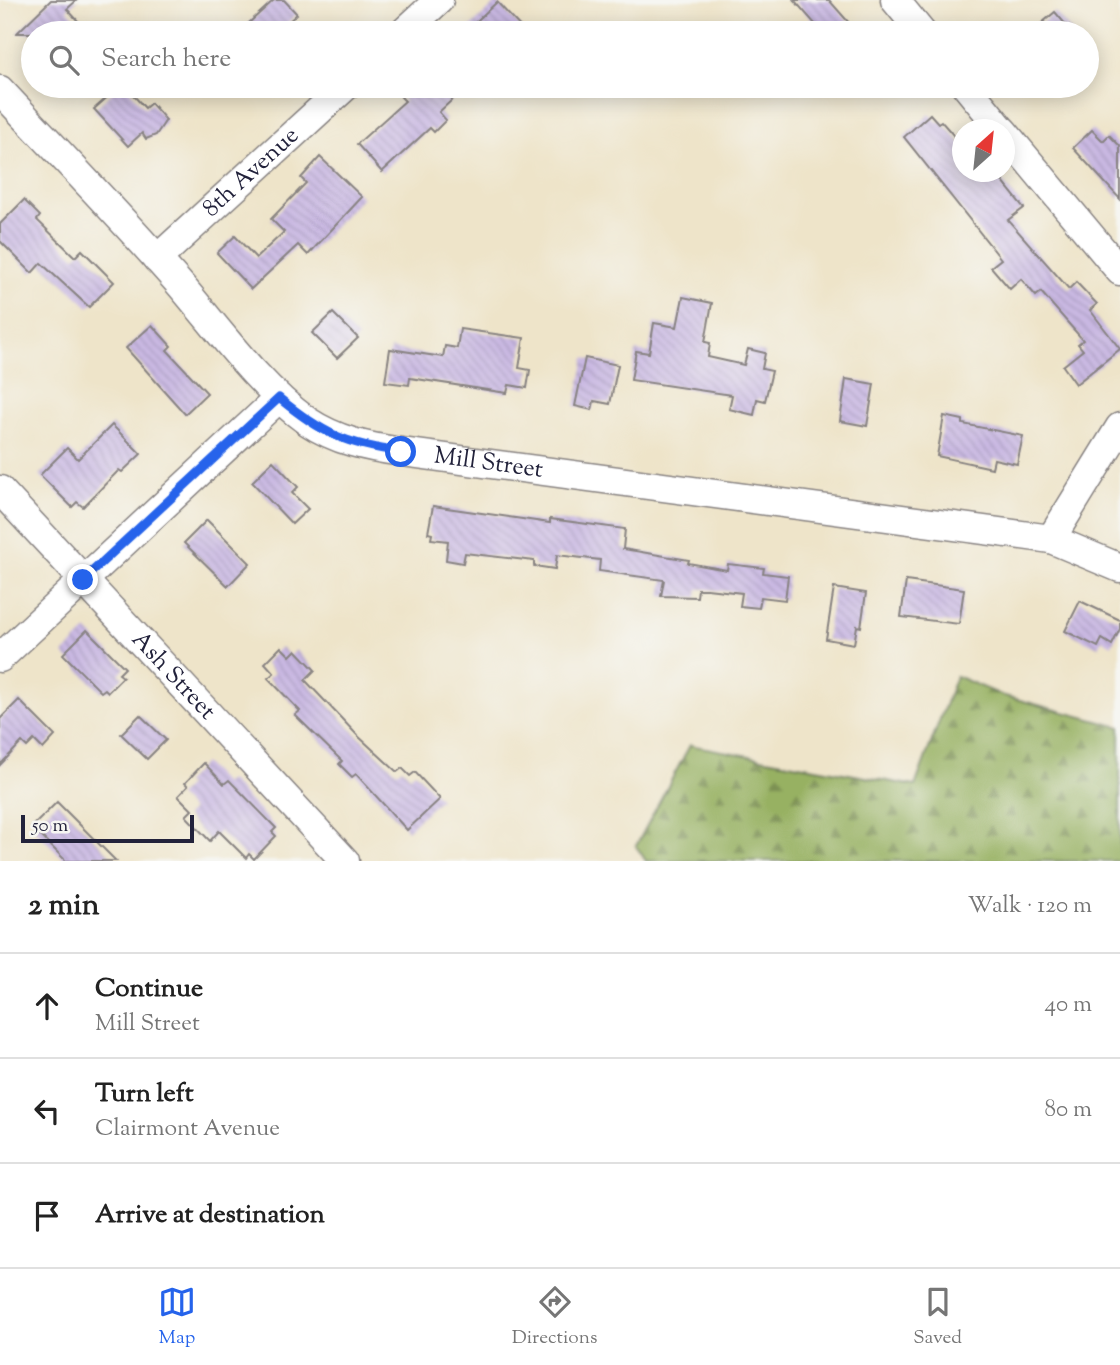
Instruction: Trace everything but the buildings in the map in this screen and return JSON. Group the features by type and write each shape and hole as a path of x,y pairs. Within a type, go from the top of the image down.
{"street":[{"path":"416,21 439,0"},
{"path":"895,0 912,21"},
{"name":"Mill Street","path":"0,90 157,259 279,398 307,421 358,446 1051,539 1120,568"},
{"name":"8th Avenue","path":"157,259 332,98"},
{"path":"976,98 993,119"},
{"path":"1015,145 1120,271"},
{"path":"0,658 279,398"},
{"path":"1051,539 1120,427"},
{"name":"Ash Street","path":"0,491 345,861"}],"green space":[{"path":"956,676 1001,695 1120,727 1120,861 646,861 636,846 690,745 915,786"}],"route":[{"path":"83,580 279,398 307,421 335,437 358,446 401,452"}]}
